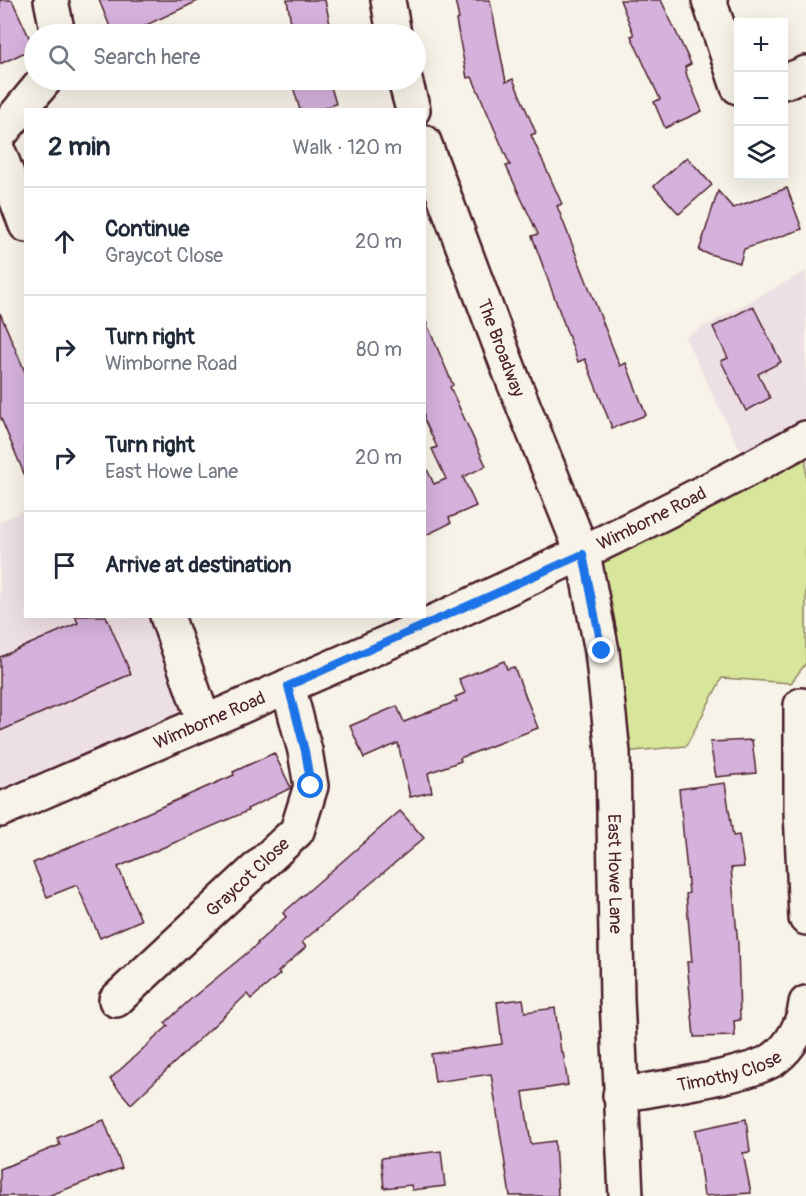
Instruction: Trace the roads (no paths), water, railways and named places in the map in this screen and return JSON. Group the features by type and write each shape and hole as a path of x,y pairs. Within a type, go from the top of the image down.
{"street":[{"path":"51,0 56,24"},
{"path":"388,0 392,24"},
{"path":"709,0 734,75"},
{"path":"788,80 806,72"},
{"path":"0,134 37,90"},
{"path":"408,90 412,108"},
{"name":"The Broadway","path":"426,147 513,380 583,554"},
{"path":"0,155 24,220"},
{"name":"Wimborne Road","path":"0,810 288,686 583,554 806,438"},
{"name":"East Howe Lane","path":"583,554 602,651 613,753 620,1095 626,1196"},
{"path":"167,618 204,722"},
{"name":"Graycot Close","path":"116,1000 297,831 311,786 305,751 288,686"},
{"path":"801,705 801,811 806,918"},
{"name":"Timothy Close","path":"620,1095 746,1071 775,1059 804,1019 806,1004"}]}
